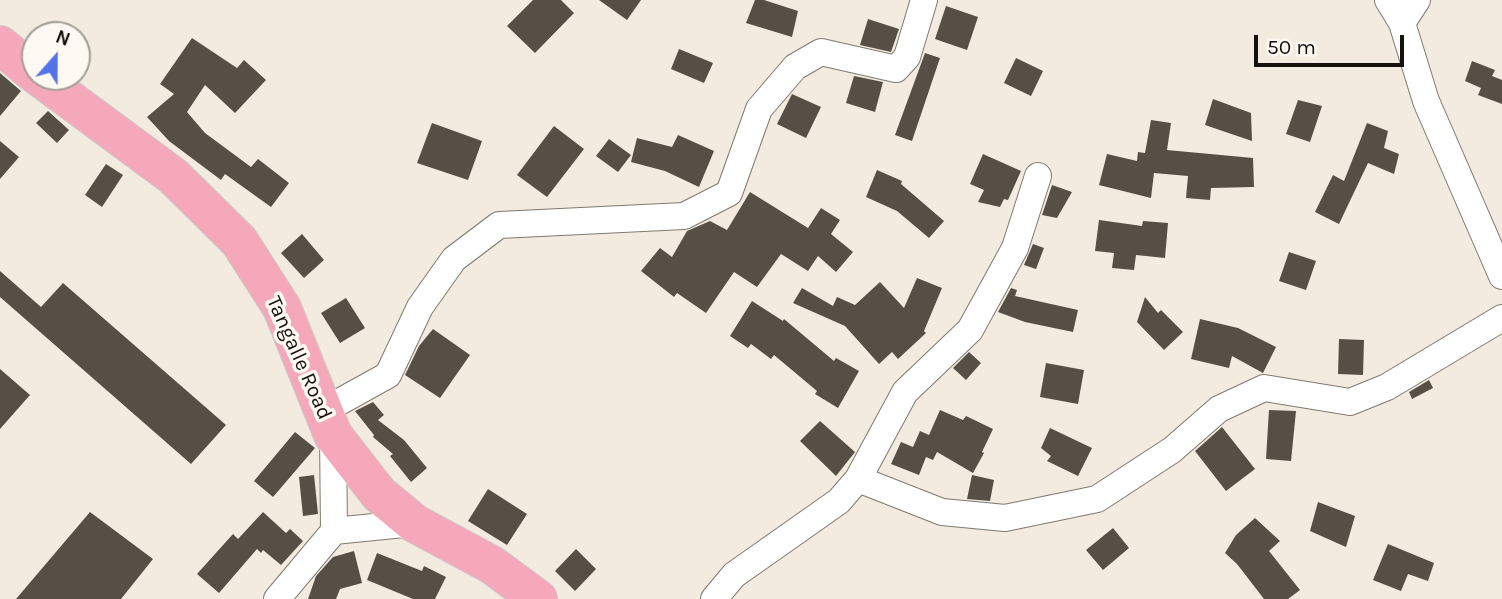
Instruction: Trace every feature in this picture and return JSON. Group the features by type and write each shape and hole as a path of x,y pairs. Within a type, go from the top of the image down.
{"highway":[{"name":"Tangalle Road","path":"0,45 21,63"},
{"name":"Tangalle Road","path":"57,91 173,176 239,241 282,308 328,423 379,494 414,523 492,565 538,599"}],"street":[{"path":"277,599 334,531 328,423 388,375 419,307 454,259 499,225 684,216 729,193 759,109 795,67 821,52 896,69 907,57 924,0"},
{"path":"1388,0 1402,23 1426,101 1502,276"},
{"path":"1402,23 1417,0"},
{"path":"714,599 734,575 839,501 859,479 905,392 970,330 1015,248 1038,176"},
{"path":"859,479 942,512 1005,518 1097,499 1172,450 1219,409 1264,388 1350,402 1387,387 1502,318"},
{"path":"334,531 414,523"}],"building":[{"path":"533,0 561,0 574,13 535,53 507,26"},
{"path":"599,0 641,0 627,20"},
{"path":"755,0 764,0 798,11 792,37 746,23"},
{"path":"946,6 978,17 967,50 935,39"},
{"path":"868,19 899,29 891,52 860,45"},
{"path":"192,38 237,68 244,60 266,80 235,113 205,85 187,112 205,133 251,167 258,159 289,183 271,207 225,174 221,180 169,141 147,117 174,94 160,84"},
{"path":"679,49 713,63 704,83 671,69"},
{"path":"925,53 940,58 912,141 895,135"},
{"path":"1016,58 1043,71 1031,96 1004,83"},
{"path":"1472,61 1495,70 1492,76 1502,80 1502,104 1478,95 1481,88 1465,81"},
{"path":"0,73 21,91 0,116"},
{"path":"854,76 883,82 875,112 846,103"},
{"path":"792,94 821,107 806,138 777,124"},
{"path":"1213,99 1251,113 1252,141 1205,125"},
{"path":"1298,100 1322,106 1310,142 1286,134"},
{"path":"48,111 69,130 57,143 36,123"},
{"path":"1151,120 1171,123 1167,150 1253,158 1254,187 1211,188 1210,200 1186,198 1188,176 1154,173 1151,198 1099,185 1107,154 1137,161 1138,152 1145,153"},
{"path":"432,123 482,141 468,180 417,163"},
{"path":"1367,123 1388,131 1384,148 1399,154 1394,174 1368,163 1339,224 1315,212 1333,175 1344,181"},
{"path":"554,126 584,149 547,197 517,175"},
{"path":"678,135 714,151 699,187 665,171 631,162 637,138 672,147"},
{"path":"609,139 631,155 618,172 596,156"},
{"path":"0,141 19,157 0,179"},
{"path":"983,154 1021,171 1008,200 1004,199 1000,207 978,202 984,190 970,184"},
{"path":"106,164 123,175 102,207 85,195"},
{"path":"877,170 902,181 901,184 944,221 929,238 897,211 866,197"},
{"path":"1052,185 1072,192 1057,218 1042,215"},
{"path":"750,192 808,228 821,208 840,220 831,234 853,252 836,272 818,256 808,271 781,254 757,287 734,272 706,313 677,293 674,297 641,271 660,248 672,257 687,231 710,221 727,230"},
{"path":"1099,220 1142,226 1143,221 1168,223 1165,258 1136,255 1134,270 1112,268 1114,253 1095,251"},
{"path":"302,234 324,260 304,278 281,253"},
{"path":"1033,244 1044,248 1036,269 1024,265"},
{"path":"1289,252 1316,261 1306,290 1279,281"},
{"path":"0,271 41,307 63,283 226,425 191,464 0,297"},
{"path":"917,278 942,288 924,331 926,333 898,359 892,352 879,364 845,326 793,303 802,288 833,306 837,297 855,305 880,282 904,308"},
{"path":"1011,288 1017,290 1015,296 1078,310 1073,332 1025,322 998,312"},
{"path":"1145,297 1158,313 1161,310 1183,332 1164,350 1137,322"},
{"path":"346,298 365,328 340,343 321,313"},
{"path":"752,301 783,321 784,319 834,361 836,358 859,371 838,408 815,394 817,391 774,355 771,359 751,344 748,348 730,336"},
{"path":"1200,319 1238,328 1276,347 1263,373 1232,356 1229,368 1191,359"},
{"path":"433,329 470,355 440,398 405,375 419,346"},
{"path":"1339,339 1364,340 1363,375 1338,374"},
{"path":"969,352 981,363 966,380 953,368"},
{"path":"1046,363 1084,370 1078,404 1040,397"},
{"path":"0,369 30,395 0,429"},
{"path":"1429,380 1433,388 1412,399 1409,392"},
{"path":"373,402 384,415 378,420 404,440 427,468 411,482 390,456 393,454 373,437 355,411"},
{"path":"940,410 963,420 966,416 993,429 973,473 937,452 933,460 926,457 919,475 891,464 901,442 913,447 920,431 929,435"},
{"path":"1269,410 1296,411 1291,461 1266,459"},
{"path":"820,421 855,452 836,476 800,441"},
{"path":"1222,427 1255,469 1226,491 1195,451"},
{"path":"1050,428 1092,448 1078,476 1047,461 1051,456 1041,448"},
{"path":"295,432 315,448 273,497 254,481"},
{"path":"314,475 318,514 303,516 299,477"},
{"path":"972,475 994,480 990,501 967,499"},
{"path":"488,489 527,514 507,545 468,521"},
{"path":"1318,502 1355,516 1346,547 1310,531"},
{"path":"90,512 153,559 121,599 16,599"},
{"path":"263,512 286,533 290,529 303,541 281,565 263,550 261,553 257,549 219,593 197,574 233,534 238,539"},
{"path":"1255,518 1280,541 1269,551 1300,590 1288,599 1264,599 1225,553 1236,535"},
{"path":"1113,528 1129,548 1103,570 1086,550"},
{"path":"1388,544 1434,563 1428,581 1408,574 1401,591 1373,580"},
{"path":"576,549 596,569 575,591 555,571"},
{"path":"354,551 362,583 340,589 336,599 308,599 316,576 333,557"},
{"path":"377,553 422,571 424,566 446,577 435,599 413,599 367,580"}]}
